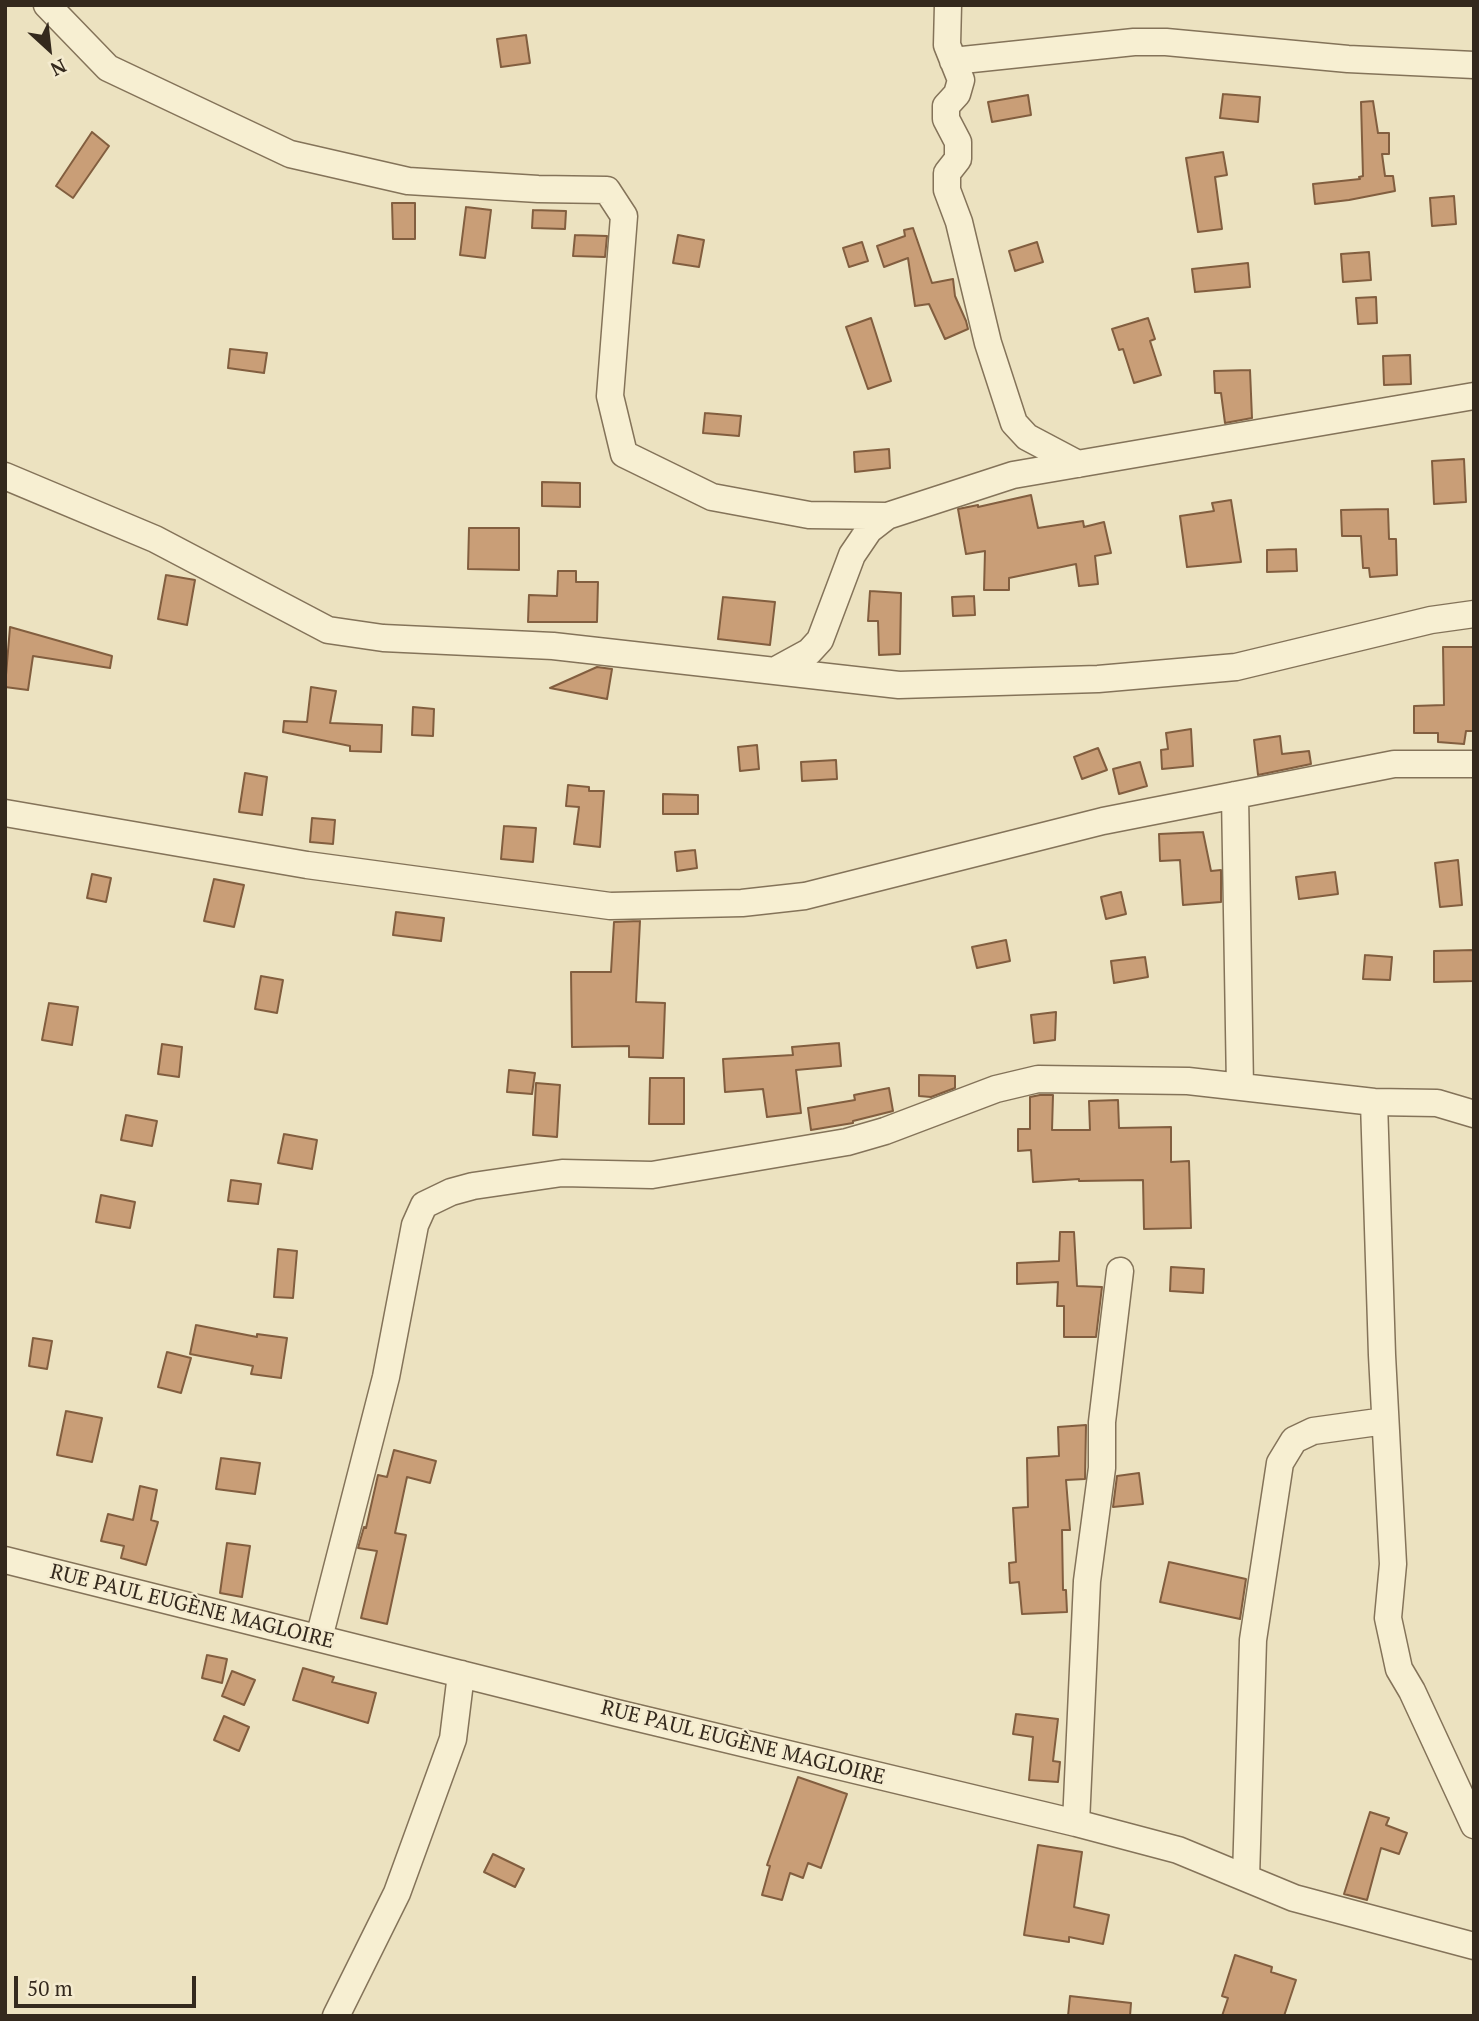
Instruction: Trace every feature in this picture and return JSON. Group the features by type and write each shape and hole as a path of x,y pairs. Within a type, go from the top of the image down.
{"street":[{"path":"47,5 108,68 290,154 408,181 538,189 607,190 624,216 610,396 624,454 712,497 809,514 887,516 1013,475 1474,396"},
{"path":"948,5 947,45 961,79 957,94 946,106 946,119 957,142 958,159 947,173 947,190 959,222 993,356 1014,423 1027,437 1078,464"},
{"path":"953,61 1134,41 1348,59 1474,65"},
{"path":"5,477 155,539 328,631 383,638 552,646 899,685 1098,679 1236,667 1431,620 1474,614"},
{"path":"776,670 809,652 820,640 852,555 869,530 887,516"},
{"path":"5,813 307,865 610,906 742,903 805,896 1103,821 1394,764 1474,764"},
{"path":"1235,795 1240,1087"},
{"path":"319,1638 386,1377 415,1225 424,1205 451,1192 473,1186 562,1173 652,1175 847,1142 885,1131 996,1089 1038,1079 1188,1081 1374,1102 1437,1103 1474,1114"},
{"path":"1374,1102 1385,1421 1393,1564 1388,1618 1399,1669 1412,1691 1474,1825"},
{"path":"1076,1823 1087,1581 1102,1468 1102,1422 1120,1271"},
{"path":"1246,1878 1253,1640 1280,1463 1294,1440 1313,1431 1385,1421"},
{"name":"RUE PAUL EUGÈNE MAGLOIRE","path":"5,1560 1076,1823 1178,1850 1294,1898 1474,1946"},
{"path":"336,2016 397,1893 411,1855 453,1739 461,1674"}],"building":[{"path":"526,35 530,63 501,67 497,39"},
{"path":"1223,94 1260,97 1258,122 1220,118"},
{"path":"1028,95 1031,115 992,122 988,102"},
{"path":"1373,101 1378,133 1389,133 1389,154 1382,154 1385,176 1393,176 1395,191 1315,204 1313,184 1360,179 1359,177 1363,176 1361,102"},
{"path":"92,132 109,146 73,198 56,186"},
{"path":"1223,152 1227,175 1215,177 1222,229 1198,232 1186,158"},
{"path":"1454,196 1456,224 1432,226 1430,198"},
{"path":"392,203 415,203 415,239 393,239"},
{"path":"466,207 491,210 485,258 460,255"},
{"path":"533,210 566,211 565,229 532,228"},
{"path":"913,228 932,283 953,279 955,296 966,321 968,329 945,339 929,304 915,306 908,258 884,267 877,246 905,236 904,230"},
{"path":"575,235 607,236 605,257 573,256"},
{"path":"678,235 704,240 699,267 673,263"},
{"path":"862,242 868,261 849,267 843,248"},
{"path":"1037,242 1043,262 1015,271 1009,251"},
{"path":"1369,252 1371,280 1343,282 1341,254"},
{"path":"1248,263 1250,287 1195,292 1192,269"},
{"path":"1376,297 1377,323 1358,324 1356,298"},
{"path":"871,318 891,381 868,389 846,327"},
{"path":"1148,318 1155,339 1150,341 1161,375 1134,383 1123,349 1119,350 1112,329"},
{"path":"230,349 267,353 264,373 228,368"},
{"path":"1410,355 1411,384 1384,385 1383,356"},
{"path":"1250,370 1252,418 1225,423 1221,393 1215,393 1214,371"},
{"path":"705,413 741,416 739,436 703,433"},
{"path":"889,449 890,468 855,472 854,452"},
{"path":"1464,459 1466,502 1434,504 1432,461"},
{"path":"542,482 580,483 580,507 542,506"},
{"path":"1031,495 1038,528 1083,521 1084,527 1104,522 1111,553 1095,556 1098,584 1079,586 1076,564 1009,578 1009,590 984,590 985,551 966,554 958,509"},
{"path":"1231,500 1241,562 1187,567 1180,516 1214,511 1212,503"},
{"path":"1388,509 1389,539 1396,539 1397,575 1370,577 1369,568 1363,568 1361,536 1342,536 1341,510"},
{"path":"469,528 519,528 519,570 468,569"},
{"path":"1296,549 1297,571 1267,572 1267,550"},
{"path":"558,571 576,571 576,582 598,582 597,622 528,622 529,595 557,596"},
{"path":"166,575 195,580 187,625 158,619"},
{"path":"870,591 901,593 900,654 879,655 878,621 868,621"},
{"path":"974,596 975,615 953,616 952,597"},
{"path":"723,597 775,602 770,645 718,639"},
{"path":"10,627 112,656 110,668 33,656 28,690 5,687"},
{"path":"1443,647 1474,647 1474,731 1466,731 1464,744 1438,742 1438,733 1414,733 1414,706 1444,705"},
{"path":"597,667 612,669 607,699 550,688"},
{"path":"311,687 336,691 330,723 382,725 381,752 350,751 350,746 283,732 284,721 307,722"},
{"path":"413,707 434,709 433,736 412,735"},
{"path":"1191,729 1193,766 1162,769 1161,750 1168,749 1166,733"},
{"path":"1280,736 1282,754 1309,751 1311,764 1258,775 1254,740"},
{"path":"757,745 759,769 740,771 738,747"},
{"path":"1098,748 1107,770 1082,779 1074,757"},
{"path":"836,760 837,779 802,781 801,762"},
{"path":"1140,762 1147,786 1119,794 1113,769"},
{"path":"245,773 267,777 262,815 239,812"},
{"path":"568,785 589,787 589,791 604,791 600,847 574,844 579,807 566,806"},
{"path":"663,794 698,795 698,814 663,814"},
{"path":"312,818 335,820 333,844 310,842"},
{"path":"504,826 536,828 533,862 501,859"},
{"path":"1203,832 1211,871 1221,870 1221,902 1183,905 1180,860 1160,861 1159,834"},
{"path":"695,850 697,868 677,871 675,852"},
{"path":"1458,860 1462,905 1440,907 1435,863"},
{"path":"1335,872 1338,894 1299,899 1296,877"},
{"path":"92,874 111,878 106,902 87,898"},
{"path":"214,879 244,885 234,927 204,921"},
{"path":"1121,892 1126,914 1106,919 1101,897"},
{"path":"396,912 444,918 441,941 393,935"},
{"path":"640,921 636,1002 665,1003 663,1058 629,1057 629,1046 572,1047 571,972 611,972 614,922"},
{"path":"1006,940 1010,961 977,968 972,947"},
{"path":"1474,950 1474,981 1434,982 1434,951"},
{"path":"1365,955 1392,957 1390,980 1363,979"},
{"path":"1145,957 1148,977 1114,983 1111,961"},
{"path":"261,976 283,980 277,1013 255,1009"},
{"path":"49,1003 78,1007 72,1045 42,1040"},
{"path":"1056,1012 1055,1040 1034,1043 1031,1015"},
{"path":"839,1043 841,1066 796,1070 801,1113 767,1117 763,1089 725,1092 723,1059 793,1055 792,1047"},
{"path":"162,1044 182,1047 179,1077 158,1074"},
{"path":"509,1070 535,1073 532,1094 507,1092"},
{"path":"919,1075 955,1076 955,1088 931,1097 919,1096"},
{"path":"650,1078 684,1078 684,1124 649,1124"},
{"path":"536,1083 560,1085 557,1137 533,1135"},
{"path":"889,1088 893,1111 853,1123 811,1130 808,1108 855,1100 854,1095"},
{"path":"1053,1095 1052,1130 1090,1130 1089,1101 1118,1100 1119,1128 1171,1127 1171,1162 1189,1161 1191,1228 1144,1229 1143,1180 1079,1179 1033,1182 1031,1150 1018,1151 1018,1129 1030,1129 1030,1097"},
{"path":"126,1115 157,1121 152,1146 121,1140"},
{"path":"284,1134 317,1140 312,1169 278,1163"},
{"path":"231,1180 261,1184 258,1204 228,1201"},
{"path":"101,1195 135,1202 130,1228 96,1222"},
{"path":"1060,1232 1074,1232 1077,1286 1102,1287 1096,1337 1064,1337 1064,1306 1057,1306 1058,1282 1017,1284 1017,1263 1059,1261"},
{"path":"278,1249 297,1251 293,1298 274,1297"},
{"path":"1171,1267 1204,1269 1203,1293 1170,1291"},
{"path":"196,1325 257,1337 257,1334 287,1338 281,1378 251,1374 253,1366 190,1354"},
{"path":"33,1338 52,1341 47,1369 29,1366"},
{"path":"167,1352 191,1358 181,1393 158,1387"},
{"path":"66,1411 102,1418 92,1462 57,1455"},
{"path":"1086,1425 1085,1479 1066,1480 1070,1530 1062,1530 1063,1590 1066,1590 1067,1612 1022,1614 1019,1582 1010,1583 1009,1563 1016,1562 1013,1508 1028,1507 1027,1458 1059,1456 1058,1427"},
{"path":"394,1450 436,1461 430,1483 407,1477 395,1533 406,1535 387,1624 361,1618 377,1551 358,1548 364,1527 366,1528 378,1475 387,1477"},
{"path":"221,1458 260,1463 255,1494 216,1489"},
{"path":"1139,1473 1143,1504 1113,1507 1117,1476"},
{"path":"140,1486 157,1490 151,1520 158,1522 146,1565 121,1558 124,1546 101,1541 108,1514 133,1520"},
{"path":"227,1543 250,1546 242,1597 220,1593"},
{"path":"1169,1562 1246,1579 1240,1619 1160,1602"},
{"path":"207,1655 227,1659 222,1683 202,1678"},
{"path":"303,1668 334,1677 332,1682 376,1693 368,1723 293,1700"},
{"path":"232,1671 255,1680 244,1705 222,1696"},
{"path":"1016,1714 1058,1719 1053,1761 1060,1762 1058,1782 1029,1780 1033,1737 1013,1734"},
{"path":"224,1716 249,1727 239,1751 214,1740"},
{"path":"798,1777 847,1794 821,1868 808,1863 803,1878 790,1873 782,1900 762,1895 770,1866 767,1865"},
{"path":"1370,1812 1389,1818 1386,1825 1407,1833 1399,1854 1381,1848 1367,1900 1344,1894"},
{"path":"1038,1845 1082,1852 1074,1907 1109,1915 1103,1944 1069,1937 1069,1942 1024,1935"},
{"path":"493,1854 524,1869 515,1887 484,1872"},
{"path":"1235,1955 1272,1967 1271,1972 1296,1980 1284,2016 1222,2016 1228,1998 1222,1996"},
{"path":"1070,1996 1131,2003 1130,2016 1068,2016"}]}
